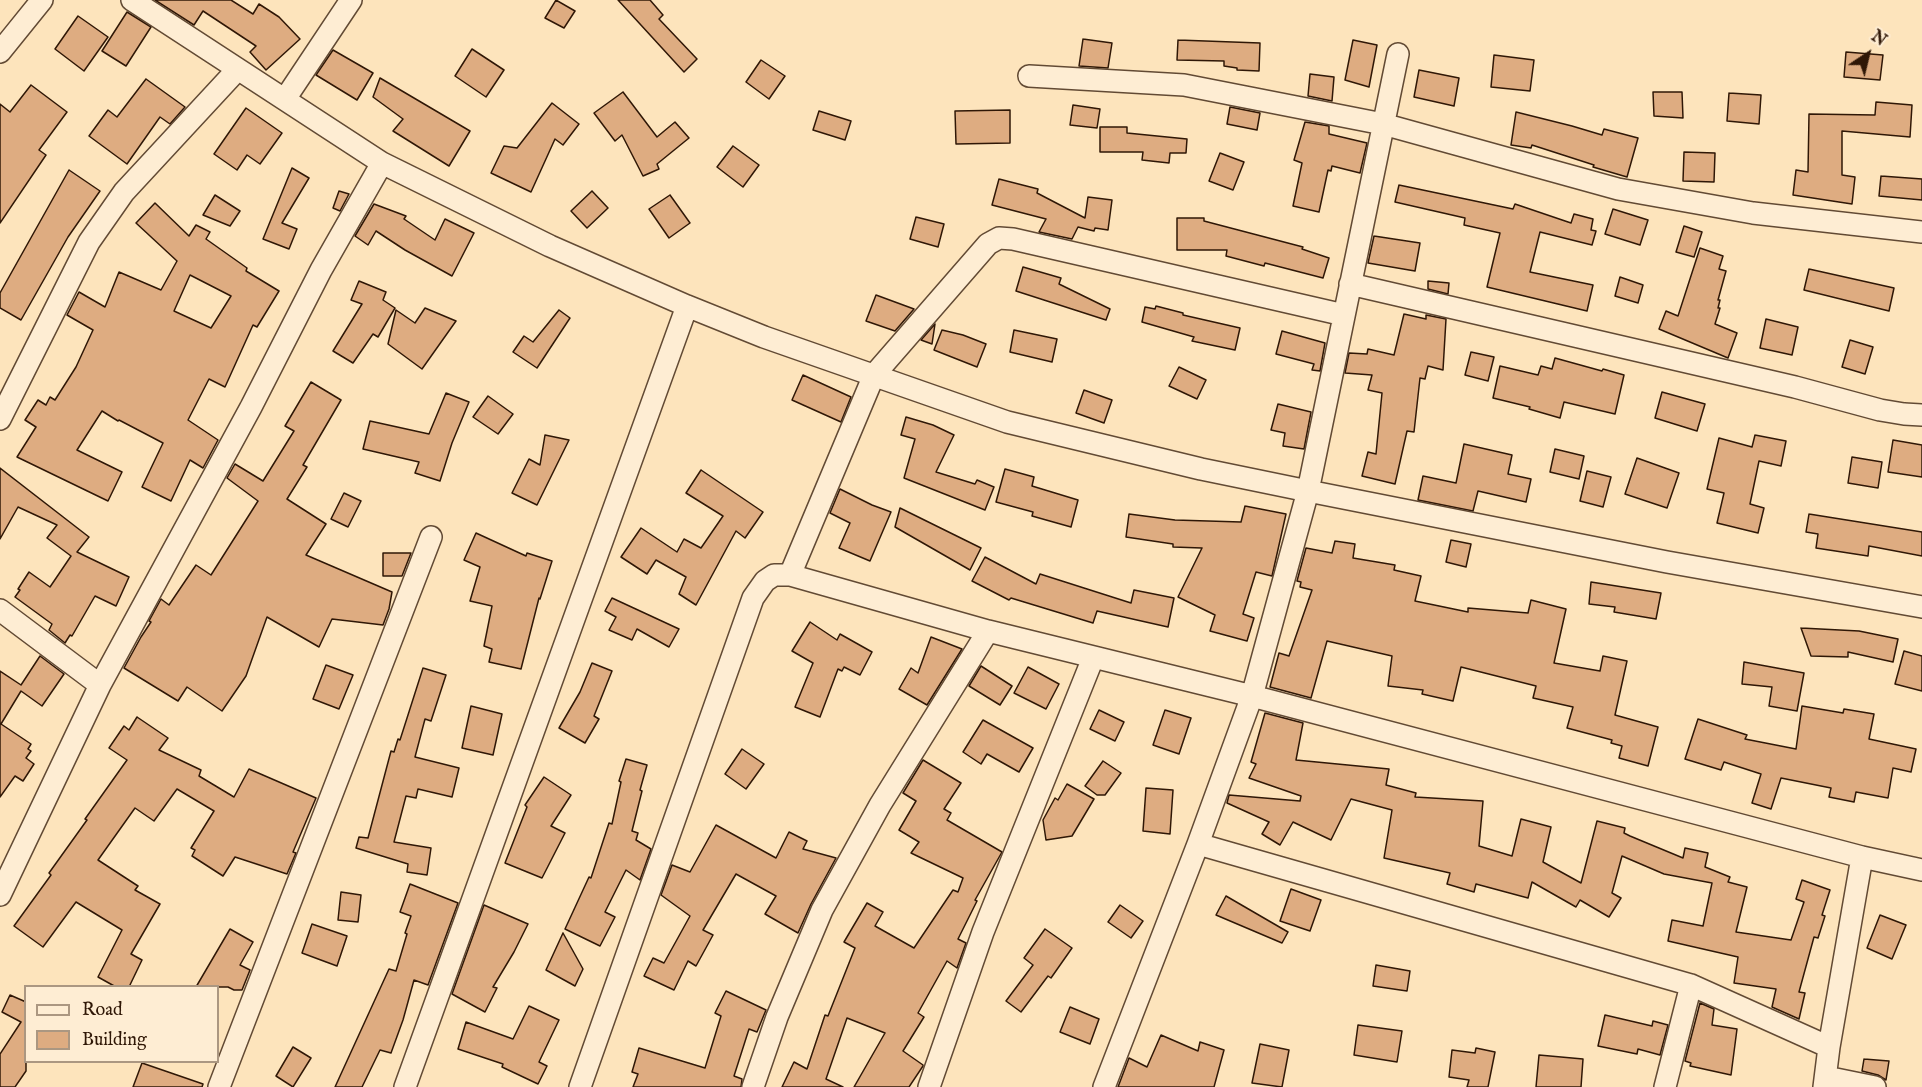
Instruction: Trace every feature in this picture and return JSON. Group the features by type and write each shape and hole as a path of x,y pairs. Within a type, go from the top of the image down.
{"street":[{"path":"0,52 42,0"},
{"path":"132,0 381,164 550,246 764,337 1007,422 1201,469 1308,491 1674,563 1922,607"},
{"path":"285,99 351,0"},
{"path":"1104,1087 1198,844 1252,696 1308,491 1398,54"},
{"path":"0,419 89,243 124,192 237,70"},
{"path":"1029,76 1184,85 1383,124 1618,189 1753,213 1922,232"},
{"path":"3,881 100,685 251,407 321,270 381,164"},
{"path":"790,575 874,375 988,244 999,238 1013,239 1344,315"},
{"path":"1350,284 1795,387 1880,410 1922,415"},
{"path":"405,1087 687,306"},
{"path":"219,1087 431,537"},
{"path":"580,1087 753,598 765,581 774,575 790,575 988,631 1252,696 1922,870"},
{"path":"0,610 100,685"},
{"path":"753,1087 777,1017 822,910 880,805 988,631"},
{"path":"929,1087 982,932 1092,658"},
{"path":"1198,844 1691,986 1829,1047"},
{"path":"1862,856 1825,1082 1875,1087"},
{"path":"1665,1087 1691,986"}],"building":[{"path":"155,0 231,0 253,14 259,4 279,17 300,39 266,70 250,52 256,46 203,11 194,25"},
{"path":"556,0 575,11 564,28 545,18"},
{"path":"618,0 650,0 663,15 659,19 697,59 684,72"},
{"path":"127,12 151,27 126,66 102,51"},
{"path":"78,16 108,37 84,71 55,49"},
{"path":"1083,39 1112,43 1108,68 1079,66"},
{"path":"1178,40 1260,43 1259,71 1237,70 1237,68 1224,66 1224,61 1177,60"},
{"path":"1353,40 1377,45 1369,87 1345,80"},
{"path":"472,49 504,70 486,97 455,76"},
{"path":"333,50 373,73 357,100 316,75"},
{"path":"1846,52 1883,55 1880,80 1844,77"},
{"path":"1494,55 1534,60 1530,91 1491,87"},
{"path":"761,60 785,76 769,99 746,82"},
{"path":"1419,70 1459,78 1454,106 1414,97"},
{"path":"1310,74 1334,77 1332,101 1308,96"},
{"path":"380,78 470,131 449,166 393,131 403,119 373,97"},
{"path":"146,79 185,107 170,124 160,117 127,164 89,136 108,110 117,117"},
{"path":"31,85 67,112 39,150 46,155 0,223 0,104 10,112"},
{"path":"623,92 657,137 675,122 689,138 657,164 659,169 643,176 622,135 615,141 594,113"},
{"path":"1653,92 1682,92 1683,118 1654,116"},
{"path":"1729,93 1761,95 1759,124 1727,121"},
{"path":"1876,102 1912,105 1910,137 1842,131 1842,175 1855,177 1852,204 1793,195 1796,170 1808,172 1809,114 1875,115"},
{"path":"552,103 579,124 563,145 555,139 531,192 491,173 504,146 517,148"},
{"path":"1073,105 1100,109 1097,128 1070,125"},
{"path":"1230,107 1260,113 1257,130 1227,124"},
{"path":"246,108 282,133 260,164 247,155 237,170 214,154"},
{"path":"1010,110 1010,143 956,144 955,111"},
{"path":"819,111 851,121 845,140 813,130"},
{"path":"1516,112 1602,135 1604,129 1638,138 1627,177 1532,145 1531,148 1511,145"},
{"path":"1305,122 1329,126 1329,134 1367,143 1360,173 1332,166 1331,171 1328,170 1319,212 1293,206 1302,163 1294,160"},
{"path":"1100,127 1127,127 1127,133 1187,139 1186,153 1170,153 1169,163 1142,160 1143,152 1100,152"},
{"path":"733,146 759,165 743,187 717,167"},
{"path":"1684,152 1715,153 1714,182 1683,181"},
{"path":"1220,153 1244,162 1233,190 1209,181"},
{"path":"292,168 309,178 282,223 297,229 289,249 263,239"},
{"path":"69,170 100,191 68,237 21,320 0,308 0,293"},
{"path":"1881,176 1922,179 1922,200 1879,196"},
{"path":"999,179 1038,189 1037,193 1085,218 1088,197 1112,200 1108,230 1095,228 1094,231 1078,227 1072,239 1039,232 1046,219 992,205"},
{"path":"1399,185 1513,209 1515,204 1571,223 1574,214 1593,219 1591,230 1596,231 1592,245 1540,232 1530,272 1593,285 1587,311 1487,287 1500,233 1464,225 1465,218 1395,202"},
{"path":"339,191 349,194 340,211 333,208"},
{"path":"592,191 608,208 587,228 571,211"},
{"path":"215,195 240,211 230,226 203,215"},
{"path":"670,195 690,223 669,238 649,209"},
{"path":"155,203 189,236 196,225 210,232 206,239 247,268 246,271 279,291 257,327 253,325 225,387 209,379 188,420 218,440 203,468 190,460 171,501 142,487 163,443 102,411 77,450 122,472 108,501 17,457 36,427 25,420 38,400 46,405 50,397 55,400 76,367 93,330 67,315 79,292 105,307 119,272 161,290 177,261 136,223","holes":["190,275 231,296 211,328 174,311"]},
{"path":"374,204 406,216 404,219 435,240 445,219 474,233 452,276 376,231 368,245 355,236"},
{"path":"1613,209 1648,220 1640,245 1605,234"},
{"path":"916,217 944,224 938,247 910,239"},
{"path":"1177,218 1204,218 1204,221 1303,247 1302,249 1329,258 1323,278 1226,256 1227,250 1177,250"},
{"path":"1684,226 1702,232 1694,257 1676,252"},
{"path":"1374,236 1420,243 1415,271 1368,263"},
{"path":"1700,248 1723,256 1719,269 1726,271 1718,300 1720,300 1718,308 1720,308 1715,324 1737,333 1728,358 1659,329 1666,311 1678,316"},
{"path":"1023,267 1061,278 1059,284 1110,309 1106,320 1016,291"},
{"path":"1809,269 1894,288 1889,311 1804,290"},
{"path":"1620,277 1643,285 1638,303 1615,296"},
{"path":"359,281 386,292 383,300 395,308 378,337 373,334 353,363 333,351 362,304 351,300"},
{"path":"1428,281 1449,283 1448,294 1428,289"},
{"path":"876,295 914,309 895,331 866,321"},
{"path":"1156,306 1183,313 1183,315 1240,328 1235,350 1192,341 1194,337 1142,322 1145,307 1155,309"},
{"path":"425,308 456,321 422,369 388,344 396,310 415,323"},
{"path":"559,310 570,318 537,368 513,352 524,336 533,342"},
{"path":"1404,314 1426,319 1426,315 1446,319 1443,370 1428,366 1425,379 1420,378 1414,432 1407,431 1395,484 1362,476 1368,452 1376,454 1382,393 1368,390 1372,375 1345,373 1349,353 1367,354 1368,349 1394,355"},
{"path":"1766,319 1798,327 1792,355 1760,348"},
{"path":"935,324 932,344 921,340"},
{"path":"942,330 986,344 977,367 934,350"},
{"path":"1014,330 1057,339 1052,362 1010,352"},
{"path":"1282,331 1325,343 1320,371 1312,370 1314,364 1276,354"},
{"path":"1850,340 1873,347 1865,374 1842,367"},
{"path":"1471,352 1494,357 1488,381 1465,375"},
{"path":"1555,358 1624,375 1615,414 1564,402 1560,418 1529,409 1530,407 1493,398 1500,366 1538,375 1541,366 1552,369"},
{"path":"1179,367 1206,380 1197,399 1169,386"},
{"path":"803,375 851,397 841,422 792,400"},
{"path":"311,382 341,400 303,465 307,467 287,499 326,524 306,555 392,592 383,625 332,619 319,647 267,617 246,676 222,711 187,687 178,701 124,668 151,622 149,621 161,599 169,605 196,565 211,575 258,501 227,478 235,464 263,481 294,431 285,426"},
{"path":"1084,390 1112,400 1104,423 1076,413"},
{"path":"1662,392 1705,404 1697,431 1655,418"},
{"path":"446,393 469,402 452,443 440,481 415,473 419,462 363,449 370,421 429,434"},
{"path":"488,396 513,414 498,434 473,417"},
{"path":"1278,404 1311,412 1304,449 1283,446 1285,433 1271,430"},
{"path":"906,417 933,425 954,435 936,472 975,484 977,480 994,487 985,510 904,478 915,439 901,435"},
{"path":"545,435 569,440 537,505 512,493 529,459 540,465"},
{"path":"1755,435 1786,441 1781,466 1759,461 1750,504 1764,508 1758,533 1717,523 1724,493 1707,489 1719,438 1752,447"},
{"path":"1893,440 1922,445 1922,477 1888,472"},
{"path":"1464,444 1512,455 1508,474 1531,479 1526,502 1478,491 1473,511 1418,500 1423,476 1456,483"},
{"path":"1555,449 1584,456 1579,479 1550,472"},
{"path":"1852,457 1882,462 1878,488 1848,483"},
{"path":"1637,458 1679,473 1667,508 1625,494"},
{"path":"0,468 89,537 77,552 129,577 116,606 95,596 72,636 70,635 65,643 49,630 52,624 15,597 29,572 50,587 71,556 47,538 57,525 18,507 0,539"},
{"path":"1005,469 1034,477 1032,486 1078,500 1071,527 1032,516 1033,512 996,502"},
{"path":"701,470 763,512 745,538 736,531 696,605 679,594 686,577 656,560 647,574 621,557 641,528 677,552 684,539 701,548 723,516 686,493"},
{"path":"1587,471 1611,477 1603,507 1580,501"},
{"path":"840,489 891,512 870,561 839,548 850,523 830,513"},
{"path":"344,493 361,501 348,527 331,519"},
{"path":"1245,506 1286,514 1272,576 1256,572 1243,614 1254,618 1247,641 1210,631 1215,615 1178,597 1202,548 1173,547 1173,544 1126,537 1129,514 1175,520 1241,522"},
{"path":"900,508 981,548 970,570 895,527"},
{"path":"1809,514 1922,532 1922,556 1869,546 1868,556 1816,548 1818,534 1806,532"},
{"path":"476,533 526,556 527,553 552,561 539,598 521,669 489,662 492,649 484,646 492,606 470,601 480,567 464,560"},
{"path":"1451,540 1471,544 1466,567 1446,562"},
{"path":"1335,541 1355,544 1353,558 1395,565 1394,570 1421,576 1415,601 1468,612 1468,608 1528,613 1531,600 1566,609 1554,663 1600,671 1603,656 1627,661 1615,715 1658,727 1648,766 1619,758 1622,746 1611,743 1612,740 1567,728 1573,707 1533,698 1536,686 1461,667 1453,701 1422,694 1423,690 1388,686 1392,656 1327,641 1311,698 1270,687 1279,653 1289,656 1312,590 1300,587 1301,582 1297,581 1306,548 1332,553"},
{"path":"383,553 411,553 402,576 383,576"},
{"path":"985,557 1036,584 1040,574 1131,603 1134,590 1174,598 1168,627 1097,611 1093,623 1011,598 1009,600 972,581"},
{"path":"1591,582 1661,593 1656,619 1614,612 1615,607 1589,604"},
{"path":"612,598 679,629 669,647 637,629 632,640 609,630 616,617 605,611"},
{"path":"810,622 837,640 840,634 872,652 860,675 844,667 842,671 838,669 820,717 795,707 813,663 792,651"},
{"path":"1801,628 1859,631 1898,639 1893,662 1848,652 1848,657 1811,656"},
{"path":"931,637 962,649 927,705 899,689 911,668 918,673"},
{"path":"1904,651 1922,656 1922,691 1895,684"},
{"path":"40,656 64,674 42,706 21,691 1,724 31,744 28,749 31,751 26,758 34,764 23,781 15,776 0,797 0,671 21,685"},
{"path":"1744,662 1804,673 1797,711 1769,706 1772,687 1742,684"},
{"path":"592,663 612,671 594,716 599,719 585,743 559,728 580,692"},
{"path":"326,665 353,675 339,709 313,699"},
{"path":"981,666 1012,686 1000,705 969,686"},
{"path":"1028,667 1059,684 1046,709 1014,693"},
{"path":"423,668 446,675 431,721 425,719 415,757 459,768 452,797 418,789 416,798 406,796 394,842 431,848 427,875 407,872 408,864 356,848 359,837 368,838 391,751 394,752 398,739 400,740"},
{"path":"471,706 502,714 493,755 462,748"},
{"path":"1802,706 1843,713 1844,709 1874,714 1869,739 1916,749 1911,772 1893,768 1888,798 1856,792 1854,802 1829,797 1831,788 1781,778 1771,809 1752,803 1761,774 1724,762 1721,770 1685,759 1698,719 1747,735 1745,739 1796,749"},
{"path":"1099,710 1124,722 1115,741 1090,729"},
{"path":"1165,710 1191,718 1179,754 1153,745"},
{"path":"1265,713 1303,723 1296,760 1389,769 1386,785 1416,793 1415,797 1483,801 1479,846 1512,856 1521,819 1551,827 1543,862 1581,883 1597,821 1625,828 1624,833 1683,858 1685,848 1708,853 1705,867 1730,877 1728,882 1747,887 1736,932 1791,940 1804,902 1796,899 1802,880 1830,890 1822,915 1825,916 1818,938 1814,937 1799,992 1805,993 1799,1019 1772,1007 1776,989 1734,983 1738,957 1668,941 1672,920 1703,926 1712,883 1664,874 1622,856 1612,893 1621,898 1609,917 1580,900 1576,907 1532,882 1528,898 1476,884 1474,892 1447,884 1450,873 1384,858 1392,810 1351,799 1331,840 1293,822 1280,845 1262,834 1269,822 1227,803 1229,795 1300,801 1301,796 1249,778 1256,764 1251,762"},
{"path":"137,717 168,738 159,750 201,770 199,776 234,797 249,769 316,798 293,852 296,853 287,874 235,857 223,876 192,856 195,850 191,848 214,811 177,789 154,821 135,808 98,860 138,886 135,890 160,904 131,954 142,960 130,985 112,985 98,977 122,930 76,902 43,947 14,926 51,875 49,873 127,760 109,748 124,726 129,730"},
{"path":"983,720 1033,748 1019,772 987,754 981,764 963,752"},
{"path":"742,749 764,764 746,789 725,774"},
{"path":"626,759 647,765 632,831 638,833 636,840 651,849 640,880 626,870 605,912 615,917 600,946 565,929 589,877 591,878 609,823 612,824 621,782 619,781"},
{"path":"923,760 961,783 944,809 951,813 947,820 1002,852 975,900 977,901 958,939 966,943 957,968 947,961 918,1013 924,1017 903,1051 923,1066 909,1087 854,1087 885,1033 847,1018 826,1079 843,1087 782,1087 794,1062 807,1069 825,1015 828,1016 855,948 844,942 867,903 883,912 875,926 914,948 953,890 958,892 963,878 911,853 919,842 899,830 916,801 903,793"},
{"path":"1103,761 1121,773 1105,795 1097,795 1085,786"},
{"path":"544,777 571,795 551,826 565,833 542,878 505,863 527,807 525,805"},
{"path":"1067,784 1094,799 1072,836 1046,840 1043,820 1055,798 1058,800"},
{"path":"1146,788 1173,790 1170,834 1143,831"},
{"path":"716,825 776,858 789,832 807,841 803,849 836,858 798,933 765,914 776,896 736,874 703,930 713,935 696,966 688,961 674,990 644,976 653,958 664,963 690,916 661,895 672,865 690,872"},
{"path":"410,884 458,903 428,985 414,980 391,1053 380,1050 362,1087 335,1087 389,969 396,971 411,916 400,912"},
{"path":"1291,889 1321,900 1310,931 1280,921"},
{"path":"341,892 361,895 358,922 338,920"},
{"path":"1226,896 1288,932 1282,943 1216,915"},
{"path":"484,905 528,924 493,987 497,988 485,1012 452,994"},
{"path":"1120,905 1143,921 1131,938 1108,922"},
{"path":"1880,915 1906,925 1892,959 1867,948"},
{"path":"312,924 347,936 337,966 302,953"},
{"path":"230,929 253,942 240,965 250,970 242,990 219,987 219,985 197,985"},
{"path":"1045,929 1072,948 1051,978 1048,976 1021,1012 1006,1001 1033,965 1024,958"},
{"path":"563,933 583,969 575,986 546,970"},
{"path":"1376,965 1410,971 1407,991 1373,986"},
{"path":"726,991 766,1010 757,1032 749,1029 734,1076 742,1079 741,1087 633,1087 638,1074 632,1072 639,1048 705,1068 721,1016 715,1013"},
{"path":"10,995 24,1001 26,1071 15,1087 0,1087 0,1054 21,1022 2,1012"},
{"path":"1700,1003 1714,1009 1712,1025 1737,1029 1731,1075 1690,1066 1691,1063 1685,1061"},
{"path":"529,1006 559,1020 539,1062 547,1066 538,1084 502,1067 503,1064 458,1049 466,1022 513,1039"},
{"path":"1070,1007 1099,1019 1090,1044 1060,1032"},
{"path":"1605,1015 1652,1026 1653,1021 1668,1025 1660,1055 1638,1049 1637,1054 1598,1046"},
{"path":"1358,1025 1402,1031 1397,1062 1354,1055"},
{"path":"1161,1035 1198,1051 1200,1042 1224,1050 1214,1087 1118,1087 1129,1058 1147,1067"},
{"path":"1260,1044 1289,1050 1282,1087 1252,1083"},
{"path":"293,1047 311,1058 293,1087 276,1076"},
{"path":"1476,1048 1495,1052 1488,1087 1467,1087 1469,1080 1449,1077 1452,1050 1475,1053"},
{"path":"1539,1055 1583,1059 1581,1087 1536,1087"},
{"path":"1864,1059 1889,1061 1886,1080 1878,1075 1862,1071"},
{"path":"142,1063 203,1084 202,1087 133,1087"}]}
